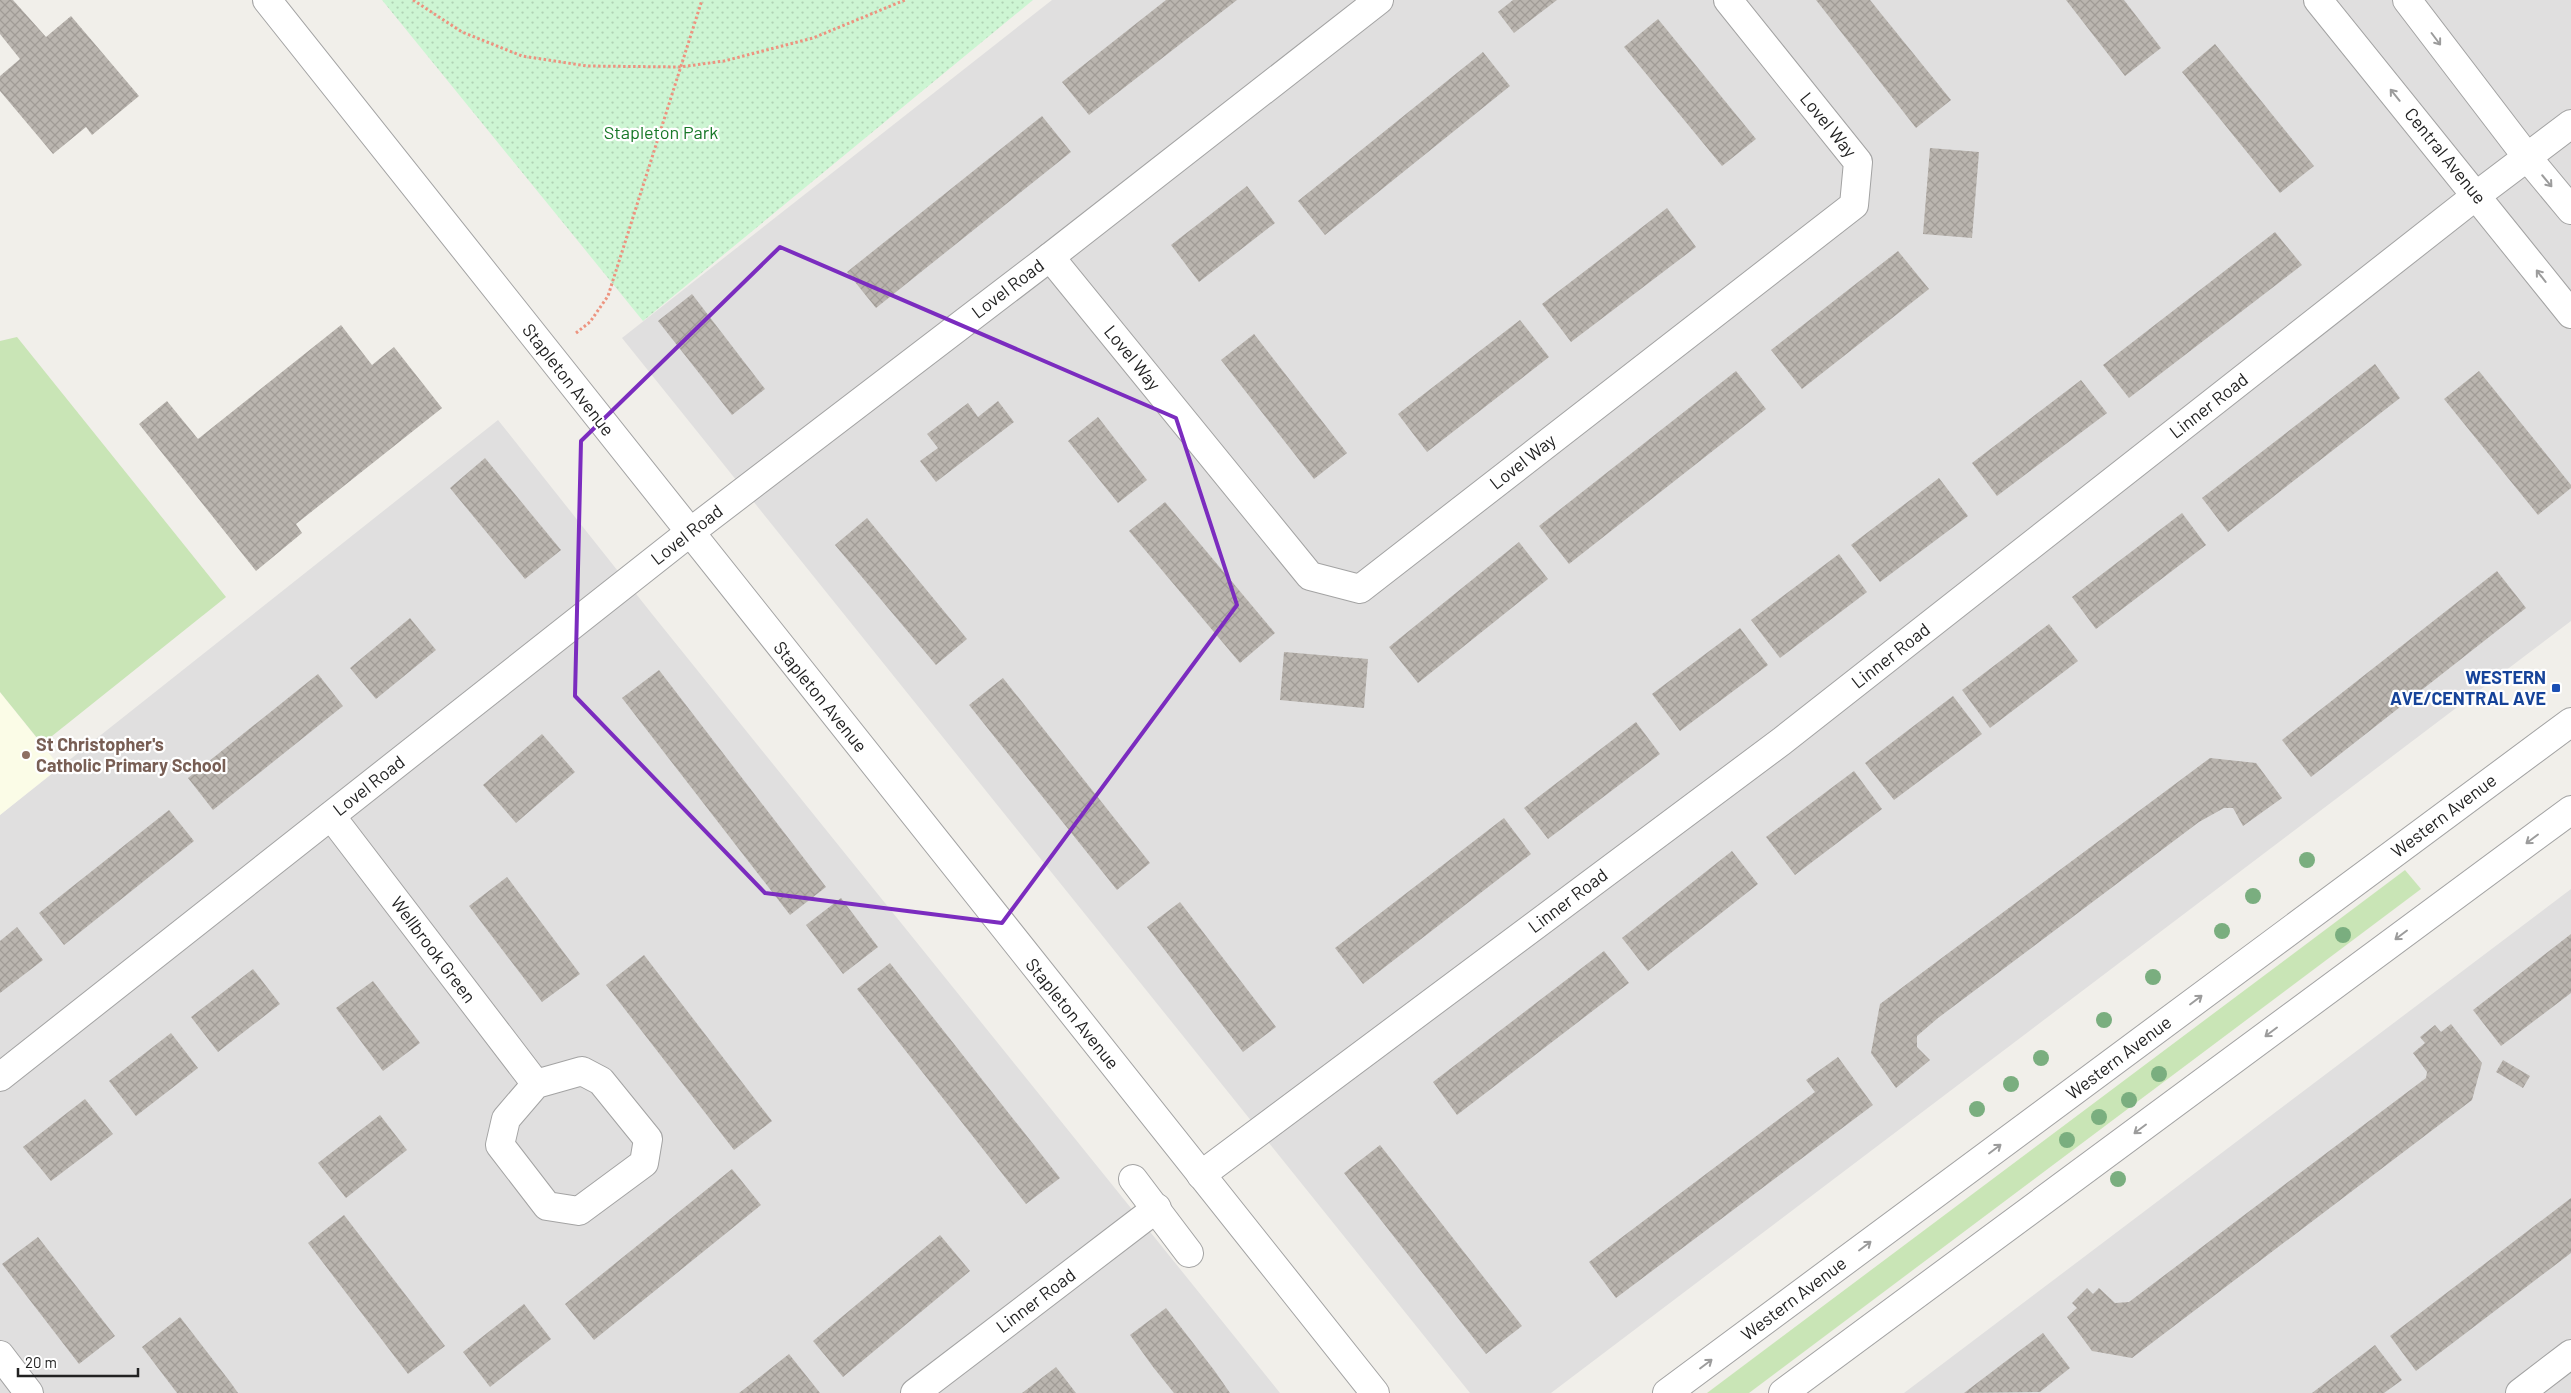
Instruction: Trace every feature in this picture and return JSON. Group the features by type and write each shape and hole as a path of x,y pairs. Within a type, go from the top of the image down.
{"street":[{"name":"Stapleton Avenue","path":"267,0 689,533 1375,1393"},
{"name":"Lovel Road","path":"0,1077 689,533 1050,257 1379,0"},
{"name":"Lovel Way","path":"1050,257 1310,576 1360,589 1854,205 1858,162 1728,0"},
{"name":"Central Avenue","path":"2318,0 2571,314"},
{"path":"2407,0 2527,157 2571,210"},
{"name":"Linner Road","path":"1200,1175 1782,741 2477,195 2571,124"},
{"name":"Western Avenue","path":"1667,1393 2571,722"},
{"path":"1783,1393 2571,810"},
{"name":"Wellbrook Green","path":"331,816 536,1084"},
{"path":"582,1071 601,1081 648,1138 644,1163 579,1211 548,1206 500,1145 506,1120 536,1084 582,1071"},
{"path":"1133,1179 1157,1208 1189,1253"},
{"name":"Linner Road","path":"915,1393 1157,1208"},
{"path":"2520,1393 2571,1354"},
{"path":"0,1355 30,1393"}],"path":[{"path":"413,0 462,32 522,56 587,66 680,66 724,61 813,38 905,0"},
{"path":"548,355 590,322 608,296 702,0"}],"highlighted area":[{"path":"780,247 1176,418 1237,605 1002,923 765,893 575,696 581,441"}],"shaded area":[{"path":"1052,0 2571,0 2571,621 1551,1393 1470,1393 622,338"},
{"path":"498,420 1280,1393 0,1393 0,815"},
{"name":"St Christopher's Catholic Primary School","path":"0,692 60,767 0,815"},
{"path":"2571,889 2571,1393 1904,1393"}],"green space":[{"name":"Stapleton Park","path":"382,0 1033,0 643,321"},
{"path":"17,337 226,597 42,744 0,692 0,341"},
{"path":"2405,870 2421,889 1749,1393 1707,1393"}],"building":[{"path":"0,0 13,0 46,37 71,16 139,96 92,135 86,127 53,154 0,91 0,76 20,59 0,34"},
{"path":"1166,0 1237,0 1089,115 1062,82"},
{"path":"1513,0 1557,0 1514,33 1498,12"},
{"path":"1816,0 1870,0 1951,100 1916,128"},
{"path":"2066,0 2124,0 2161,48 2125,76"},
{"path":"1658,19 1756,139 1722,166 1624,47"},
{"path":"2215,44 2314,166 2280,193 2182,72"},
{"path":"1483,52 1510,86 1325,235 1298,201"},
{"path":"1042,116 1071,152 876,308 847,272"},
{"path":"1930,148 1979,152 1972,238 1923,234"},
{"path":"1247,186 1275,223 1199,282 1171,245"},
{"path":"1667,208 1696,247 1571,342 1542,304"},
{"path":"2275,232 2302,265 2129,398 2103,365"},
{"path":"1898,251 1929,289 1802,389 1771,350"},
{"path":"692,294 765,389 732,415 658,321"},
{"path":"1520,320 1549,357 1427,452 1398,414"},
{"path":"341,325 372,365 394,347 442,408 296,524 302,533 256,571 139,424 167,401 198,439"},
{"path":"1254,334 1347,453 1314,479 1221,360"},
{"path":"2375,364 2400,398 2228,532 2202,498"},
{"path":"1736,371 1766,409 1569,564 1539,526"},
{"path":"2479,371 2571,485 2571,488 2538,515 2444,399"},
{"path":"2081,380 2107,413 1997,496 1972,463"},
{"path":"998,401 1014,422 936,482 920,461 938,448 927,434 968,403 978,417"},
{"path":"1098,417 1147,480 1118,503 1068,441"},
{"path":"485,458 561,550 525,579 450,488"},
{"path":"1939,478 1968,516 1880,582 1851,545"},
{"path":"1165,502 1275,633 1240,663 1129,531"},
{"path":"2182,513 2206,545 2096,629 2072,597"},
{"path":"867,518 967,639 936,665 835,545"},
{"path":"1519,542 1548,579 1418,683 1389,647"},
{"path":"1839,554 1867,592 1780,658 1751,620"},
{"path":"2497,571 2526,608 2311,777 2282,740"},
{"path":"410,618 436,650 376,699 350,668"},
{"path":"2049,624 2078,661 1990,728 1962,690"},
{"path":"1740,628 1768,665 1680,731 1652,694"},
{"path":"1284,652 1368,659 1364,708 1280,700"},
{"path":"659,670 826,887 790,915 622,698"},
{"path":"318,674 343,706 213,810 188,778"},
{"path":"1003,678 1150,863 1117,890 969,705"},
{"path":"1953,696 1982,734 1894,800 1865,763"},
{"path":"1636,722 1660,754 1548,839 1524,808"},
{"path":"542,734 575,772 516,823 483,785"},
{"path":"2210,758 2256,763 2282,798 2243,826 2233,808 2224,808 2199,822 1938,1018 1917,1036 1917,1047 1930,1060 1896,1088 1871,1053 1880,1004"},
{"path":"1854,771 1882,809 1795,875 1766,837"},
{"path":"169,810 194,841 64,945 39,913"},
{"path":"1504,818 1531,854 1363,984 1335,948"},
{"path":"1732,851 1758,884 1648,971 1622,938"},
{"path":"507,877 580,974 542,1002 469,906"},
{"path":"841,898 878,947 843,974 806,925"},
{"path":"1180,902 1276,1027 1243,1052 1147,927"},
{"path":"17,927 43,960 0,993 0,941"},
{"path":"2571,934 2571,993 2501,1046 2473,1010"},
{"path":"1604,951 1629,983 1457,1115 1433,1082"},
{"path":"644,955 772,1121 734,1150 606,985"},
{"path":"890,963 1060,1178 1026,1204 857,989"},
{"path":"253,969 280,1004 218,1052 191,1017"},
{"path":"373,981 420,1043 383,1071 336,1008"},
{"path":"2451,1024 2482,1063 2472,1100 2132,1358 2092,1351 2067,1317 2077,1308 2072,1303 2087,1288 2093,1294 2099,1288 2115,1303 2129,1302 2426,1078 2427,1072 2413,1053 2425,1043 2420,1037 2435,1025 2441,1032"},
{"path":"171,1033 198,1068 136,1116 109,1081"},
{"path":"1838,1057 1873,1105 1616,1298 1589,1262 1815,1092 1806,1080"},
{"path":"2503,1060 2530,1076 2523,1088 2496,1072"},
{"path":"85,1099 113,1134 51,1181 23,1147"},
{"path":"380,1115 407,1150 346,1198 318,1163"},
{"path":"1380,1145 1522,1326 1486,1354 1344,1173"},
{"path":"732,1169 761,1205 594,1340 565,1304"},
{"path":"2571,1198 2571,1253 2416,1371 2390,1336"},
{"path":"344,1215 445,1346 408,1374 308,1243"},
{"path":"940,1235 970,1271 843,1377 813,1341"},
{"path":"38,1237 115,1336 79,1364 2,1264"},
{"path":"524,1304 551,1339 490,1387 463,1352"},
{"path":"1166,1308 1230,1393 1174,1393 1153,1367 1130,1335"},
{"path":"180,1317 238,1393 177,1393 142,1347"},
{"path":"2043,1333 2070,1368 2040,1392 1964,1393"},
{"path":"2375,1345 2402,1380 2384,1393 2312,1393"},
{"path":"789,1354 820,1393 739,1393 756,1380"},
{"path":"1056,1367 1076,1393 1022,1393 1026,1390"}],"place":[{"name":"WESTERN AVE/CENTRAL AVE","path":"2556,688"},
{"name":"St Christopher's Catholic Primary School","path":"26,755"}]}
